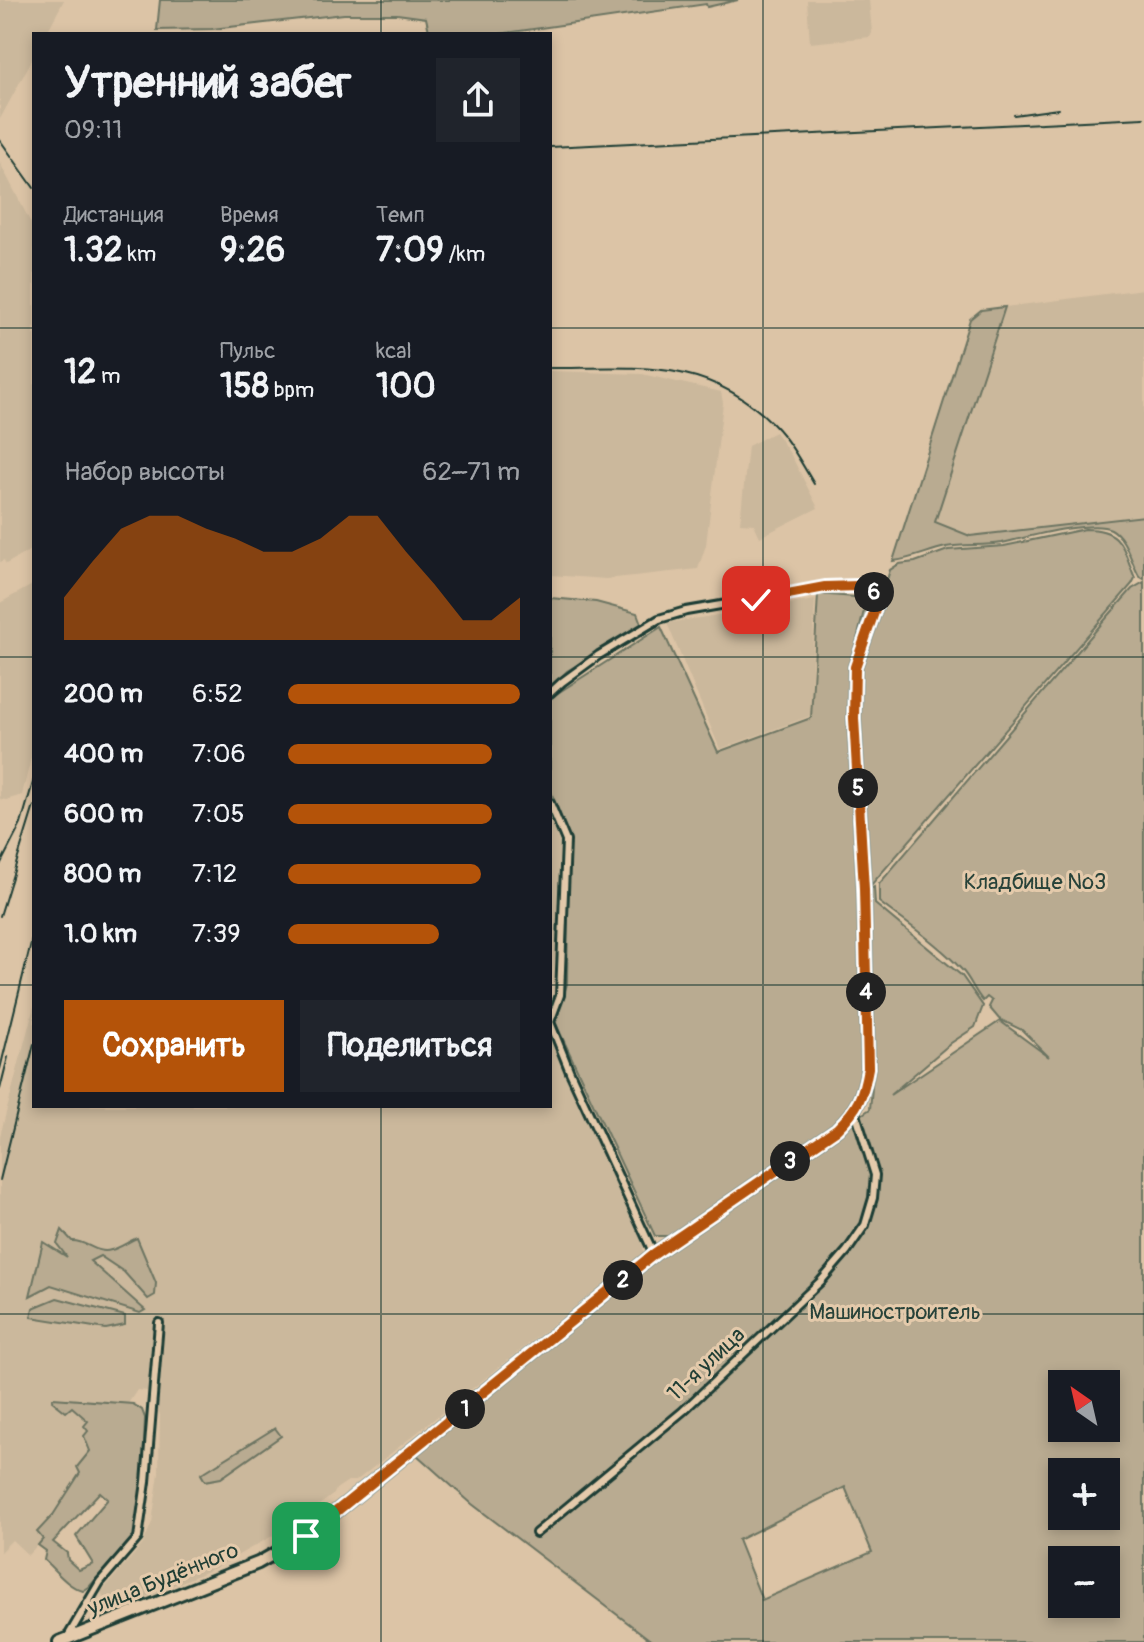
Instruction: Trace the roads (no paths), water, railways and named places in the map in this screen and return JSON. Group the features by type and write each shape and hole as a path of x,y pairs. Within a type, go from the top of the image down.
{"main road":[{"path":"855,1111 864,1091 868,1068 864,889 854,718 855,667 880,595"},
{"name":"улица Будённого","path":"63,1640 258,1563 306,1536 654,1254 837,1129 855,1111"}],"street":[{"path":"552,691 599,655 659,619 686,611 825,587 858,586 880,595"},
{"path":"552,808 566,841 560,995 552,1017"},
{"path":"552,1027 654,1254"},
{"name":"11-я улица","path":"536,1533 683,1411 821,1281 865,1225 873,1198 875,1175 855,1111"},
{"path":"63,1640 100,1582 138,1538 146,1482 159,1323"}],"railway":[{"path":"1014,115 1058,109"},
{"path":"552,147 1144,118"},
{"path":"0,140 32,185"},
{"path":"552,368 612,367 669,371 722,387 748,402 773,424 814,484"},
{"path":"0,865 21,824 32,786"},
{"path":"0,916 32,812"},
{"path":"0,1069 32,939"},
{"path":"0,1180 32,1052"},
{"path":"0,1089 8,1057"}],"park label":[{"name":"Кладбище №3","path":"1035,882"},
{"name":"Машиностроитель","path":"895,1312"}]}
